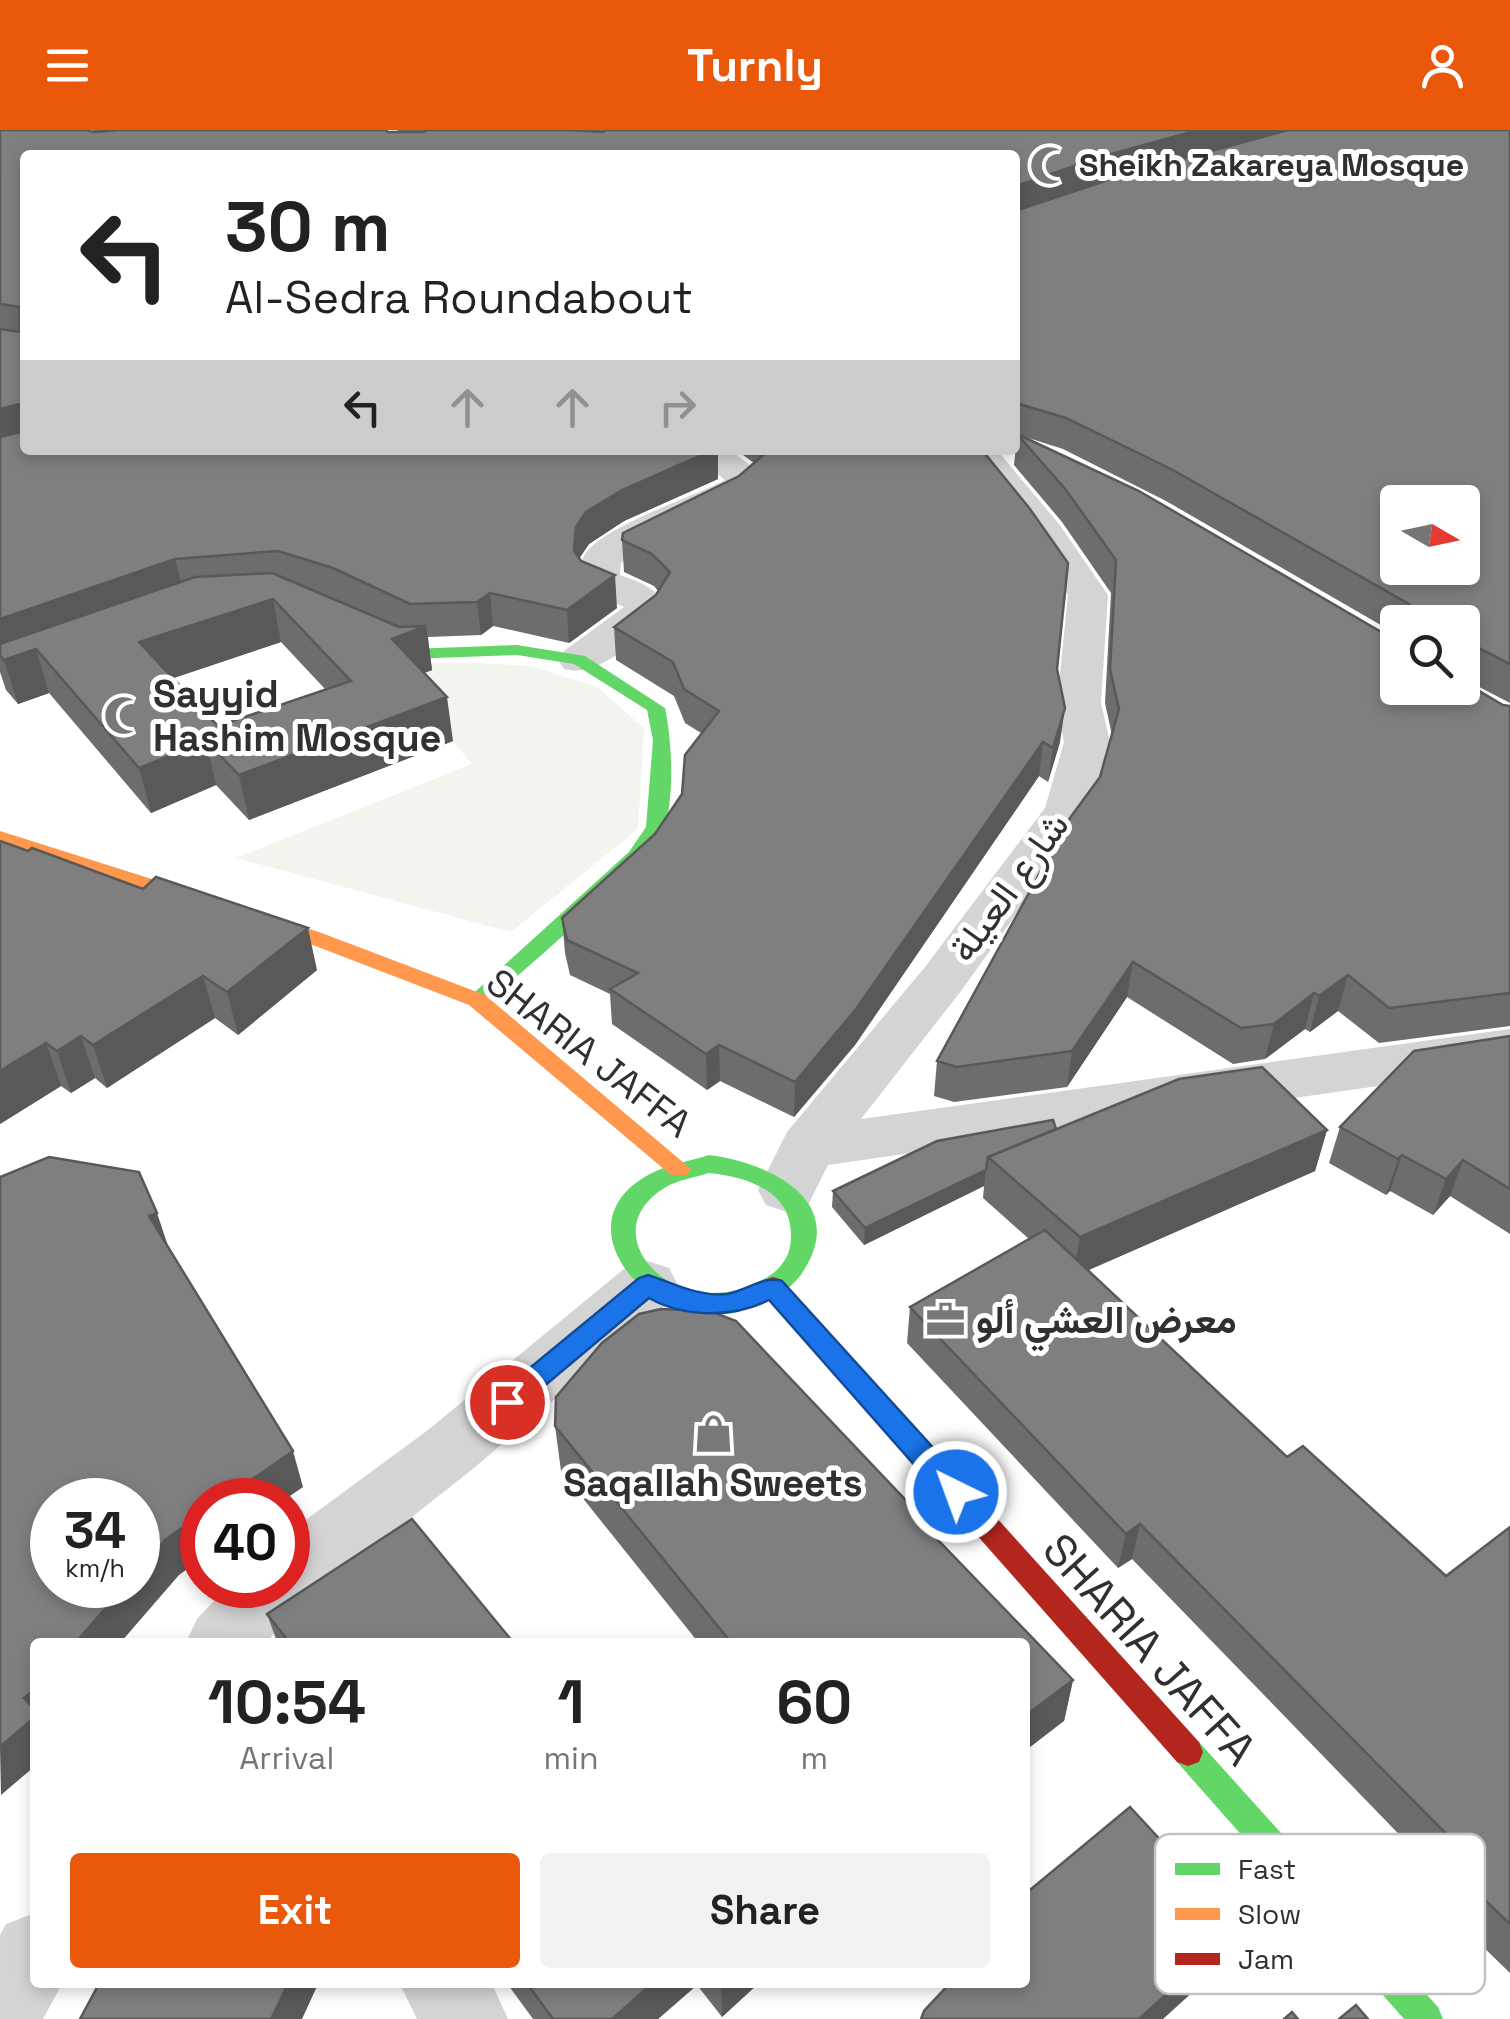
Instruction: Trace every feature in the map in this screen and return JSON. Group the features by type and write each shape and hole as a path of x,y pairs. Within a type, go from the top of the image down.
{"street":[{"path":"579,660 640,616 646,604 599,581 602,559 627,539 737,489 748,478 713,455"},
{"name":"شارع العيلة","path":"797,1168 1068,809 1087,742 1079,703 1088,596 1044,532 982,455"},
{"path":"339,621 407,654 517,650 579,660 656,708 662,740 656,828 636,856 477,1000"},
{"name":"SHARIA JAFFA","path":"0,837 312,937 477,1000 680,1169"},
{"path":"797,1168 806,1240 796,1266 773,1288 749,1299 723,1304 670,1297 648,1285 629,1265 621,1242 623,1220 634,1199 654,1181 680,1169 709,1164 738,1166 765,1175 797,1168 1510,1048"},
{"path":"310,1556 451,1449 648,1285"},
{"name":"SHARIA JAFFA","path":"773,1288 1261,1834"},
{"path":"226,1638 253,1608"},
{"path":"0,2014 30,1962"},
{"path":"444,1988 467,2019"},
{"name":"SHARIA JAFFA","path":"1404,1994 1426,2019"}],"shaded area":[{"path":"388,664 530,666 597,687 644,728 638,829 511,932 236,858 472,764"}],"building":[{"path":"0,130 1198,130 1020,185 1020,150 20,150 20,307 0,304"},
{"path":"1288,130 1510,130 1510,664 1480,649 1480,605 1409,605 1171,469 1066,418 1020,404 1020,209 1120,176"},
{"path":"0,329 20,332 20,415 19,404 0,409"},
{"path":"20,432 20,455 702,455 622,490 586,512 576,527 574,551 581,561 615,575 567,610 490,593 477,602 410,604 333,568 278,551 175,559 0,619 0,437"},
{"path":"1020,435 1139,491 1380,631 1380,705 1480,705 1480,692 1510,706 1510,993 1389,1008 1348,975 1319,996 1314,993 1274,1024 1241,1028 1133,962 1072,1051 957,1067 937,1061 1070,818 1100,777 1119,709 1110,669 1116,560 1066,490"},
{"path":"763,455 986,455 1068,563 1057,669 1065,708 1053,748 1043,742 856,1009 795,1082 719,1045 706,1054 610,989 638,973 567,940 562,918 655,834 682,794 685,755 719,711 684,689 673,662 614,627 656,595 670,572 652,554 622,540 623,533 739,476"},
{"path":"272,573 399,627 426,626 392,639 447,697 239,775 206,741 139,768 36,649 4,660 0,655 0,644 195,577","holes":["273,599 351,681 218,726 139,642"]},
{"path":"0,841 28,851 32,848 143,889 156,877 308,928 227,992 203,976 93,1045 81,1036 57,1051 46,1043 0,1071"},
{"path":"1510,1036 1510,1189 1463,1160 1446,1179 1402,1155 1398,1159 1340,1127 1414,1051"},
{"path":"1262,1067 1327,1130 1080,1237 988,1157 1179,1079"},
{"path":"1053,1120 1056,1129 988,1157 986,1170 865,1228 833,1191 937,1141"},
{"path":"49,1157 139,1172 157,1213 149,1216 293,1451 254,1478 180,1478 180,1529 160,1546 160,1478 30,1478 30,1608 106,1608 80,1638 30,1638 30,1693 24,1698 30,1705 30,1721 0,1747 0,1177"},
{"path":"1045,1230 1287,1457 1303,1446 1446,1576 1510,1527 1510,1924 1485,1900 1485,1834 1446,1834 1140,1524 1126,1534 910,1307"},
{"path":"661,1309 710,1311 736,1321 915,1510 911,1512 1073,1680 1030,1712 1030,1638 727,1638 555,1426 556,1397 602,1343 639,1314"},
{"path":"412,1519 510,1638 286,1638 267,1614 276,1608 310,1608 310,1586"},
{"path":"1130,1807 1155,1834 1155,1994 1167,1994 1139,2019 921,2019 945,1988 1030,1988 1030,1890"},
{"path":"97,1988 286,1988 271,2019 80,2019"},
{"path":"530,1988 647,1988 612,2019 553,2019"},
{"path":"1356,2005 1368,2019 1339,2019"}],"traffic: fast":[{"path":"359,631 407,654 517,650 579,660 656,708 662,740 656,827 636,856 477,1000"},
{"path":"709,1164 768,1179 793,1201 804,1230 798,1260 789,1273 776,1285 732,1304 691,1303 657,1289 633,1265 623,1235 630,1206 657,1180 709,1164"},
{"path":"1188,1752 1261,1834"},
{"path":"1404,1994 1426,2019"}],"traffic: slow":[{"path":"0,837 312,937 477,1000 679,1169"}],"traffic: jam":[{"path":"773,1287 1188,1752"}],"place":[{"name":"Sheikh Zakareya Mosque","path":"1049,165"},
{"name":"Sayyid Hashim Mosque","path":"123,716"},
{"name":"معرض العشي ألو","path":"946,1320"},
{"name":"Saqallah Sweets","path":"713,1434"}],"route":[{"path":"507,1402 648,1285 670,1297 696,1304 749,1299 773,1288 956,1492"}]}
